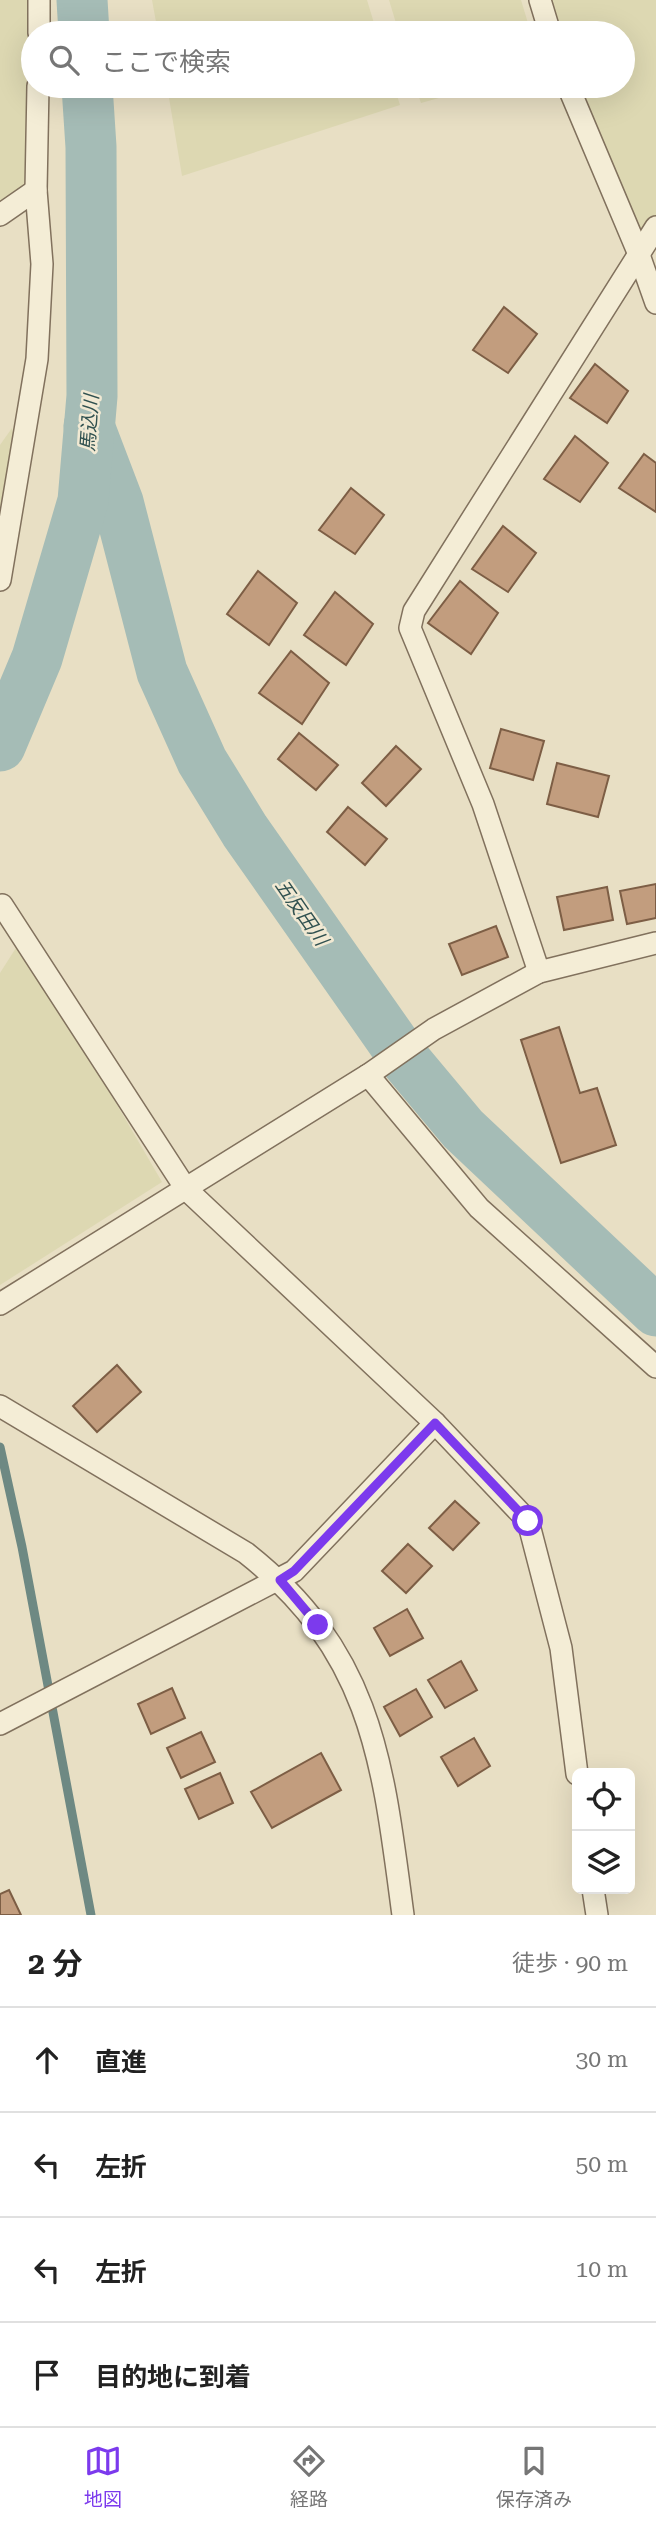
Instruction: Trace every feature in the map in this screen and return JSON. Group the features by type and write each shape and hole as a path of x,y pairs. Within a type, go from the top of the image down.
{"street":[{"path":"38,21 39,0"},
{"path":"540,0 546,21"},
{"path":"0,580 37,359 42,264 36,190 38,98"},
{"path":"573,98 638,252 656,303"},
{"path":"0,215 36,190"},
{"path":"539,972 483,804 410,628 414,611 656,227"},
{"path":"0,909 2,905 186,1189 435,1423 528,1521 561,1648 576,1768"},
{"path":"0,1304 368,1075 434,1029 539,972 656,943"},
{"path":"368,1075 479,1208 656,1367"},
{"path":"0,1406 246,1553 280,1580 318,1625 347,1672 373,1734 387,1793 403,1915"},
{"path":"0,1724 294,1571 435,1423"},
{"path":"594,1894 597,1915"}],"shaded area":[{"path":"0,0 32,0 32,21 21,21 21,98 34,98 36,190 0,218"},
{"path":"152,0 367,0 373,21 156,21"},
{"path":"389,0 521,0 527,21 395,21"},
{"path":"550,0 656,0 656,227 638,252 578,98 635,98 635,21 556,21"},
{"path":"169,98 398,98 400,105 182,176"},
{"path":"419,98 439,98 421,103"},
{"path":"12,428 20,465 0,532 0,445"},
{"path":"21,940 162,1182 0,1285 0,973"}],"building":[{"path":"504,307 537,334 508,373 473,350"},
{"path":"595,364 628,391 607,423 570,398"},
{"path":"575,436 608,463 580,502 544,479"},
{"path":"644,454 656,463 656,512 619,488"},
{"path":"351,488 384,515 355,554 319,530"},
{"path":"503,526 536,553 508,592 472,569"},
{"path":"258,571 297,603 269,645 227,614"},
{"path":"460,581 498,613 471,654 428,623"},
{"path":"335,592 373,624 346,665 304,635"},
{"path":"291,651 329,683 302,724 259,693"},
{"path":"501,729 544,741 533,780 490,768"},
{"path":"299,733 338,765 316,790 278,759"},
{"path":"396,746 421,769 386,806 362,783"},
{"path":"557,763 609,776 598,817 547,804"},
{"path":"348,807 387,839 365,865 327,832"},
{"path":"656,884 656,918 627,924 620,891"},
{"path":"607,887 613,920 564,930 557,897"},
{"path":"496,926 508,957 462,975 449,944"},
{"path":"559,1027 580,1093 597,1088 616,1145 561,1163 521,1040"},
{"path":"117,1365 141,1392 97,1432 73,1406"},
{"path":"455,1501 479,1523 453,1550 429,1528"},
{"path":"408,1544 432,1566 406,1593 382,1571"},
{"path":"407,1609 423,1638 390,1656 374,1628"},
{"path":"461,1661 477,1690 445,1708 428,1680"},
{"path":"172,1688 185,1718 151,1734 138,1704"},
{"path":"416,1689 432,1717 400,1736 384,1707"},
{"path":"201,1732 215,1762 181,1778 167,1748"},
{"path":"474,1738 490,1766 458,1786 441,1757"},
{"path":"321,1753 341,1790 272,1828 251,1792"},
{"path":"220,1773 233,1803 199,1819 185,1789"},
{"path":"9,1890 21,1915 0,1915 0,1894"}],"waterway":[{"name":"馬込川","path":"82,0 83,21"},
{"name":"五反田川","path":"0,746 37,658 83,501 92,396 91,147 88,98"},
{"name":"五反田川","path":"89,426 118,502 162,672 202,761 245,831 407,1062 463,1129 656,1311"},
{"path":"0,1447 22,1547 91,1915"}],"route":[{"path":"318,1625 280,1580 294,1571 435,1423 528,1521"}]}
